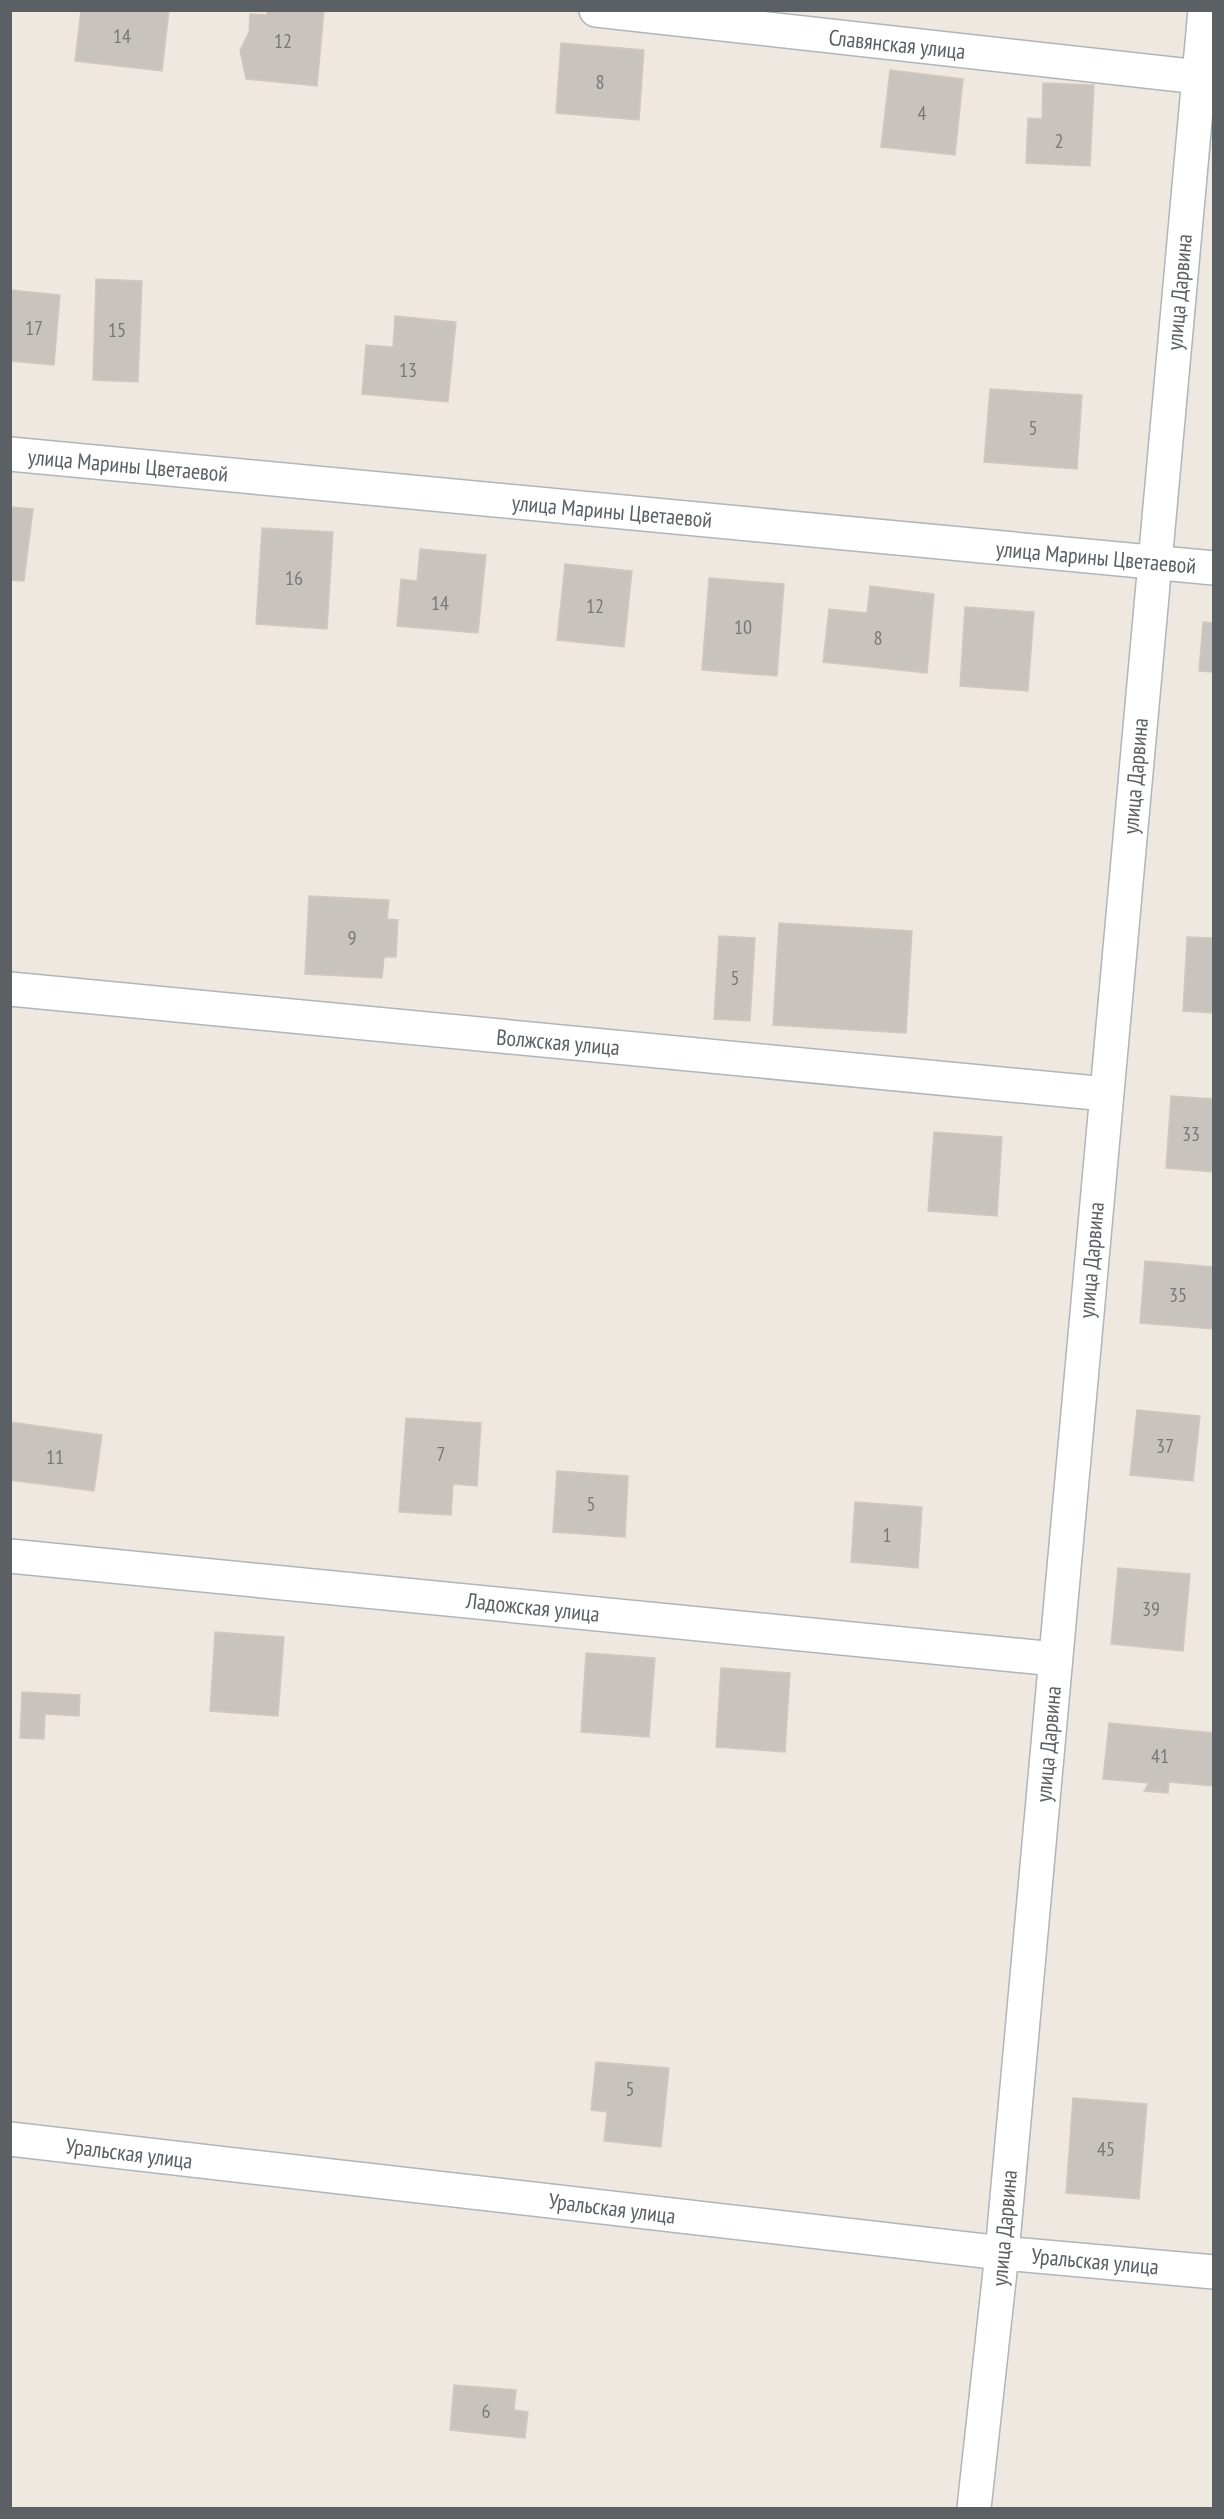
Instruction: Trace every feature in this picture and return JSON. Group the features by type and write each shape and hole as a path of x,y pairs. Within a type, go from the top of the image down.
{"street":[{"name":"Славянская улица","path":"596,10 1199,77"},
{"name":"улица Дарвина","path":"974,2508 1002,2253 1205,10"},
{"name":"улица Марины Цветаевой","path":"10,454 1214,568"},
{"name":"Волжская улица","path":"10,989 1106,1094"},
{"name":"Ладожская улица","path":"10,1556 1055,1659"},
{"name":"Уральская улица","path":"10,2139 1002,2253 1214,2272"}],"building":[{"path":"81,10 169,10 162,71 75,61"},
{"path":"268,10 324,10 317,86 246,79 240,50 249,32 250,14 266,15"},
{"path":"561,43 644,50 639,120 556,113"},
{"path":"890,70 963,79 955,155 881,147"},
{"path":"1043,83 1094,85 1090,166 1026,163 1028,118 1042,119"},
{"path":"96,279 142,281 138,382 93,380"},
{"path":"10,290 60,295 54,365 10,361"},
{"path":"395,316 456,322 448,402 362,394 366,345 393,347"},
{"path":"990,389 1082,395 1077,469 984,462"},
{"path":"10,507 33,509 24,581 10,580"},
{"path":"262,528 333,532 327,629 256,624"},
{"path":"420,549 486,555 478,633 397,626 401,579 417,581"},
{"path":"565,564 632,571 624,647 557,640"},
{"path":"709,578 784,584 777,676 702,670"},
{"path":"870,586 934,594 927,673 823,662 829,609 867,613"},
{"path":"965,607 1034,612 1028,691 960,686"},
{"path":"1203,622 1214,623 1214,690 1213,672 1199,671"},
{"path":"309,896 389,900 387,919 398,920 396,957 384,957 382,978 305,974"},
{"path":"779,923 912,931 906,1033 773,1025"},
{"path":"719,936 755,938 750,1021 714,1019"},
{"path":"1187,937 1214,938 1214,1013 1183,1011"},
{"path":"1171,1096 1214,1099 1214,1172 1166,1168"},
{"path":"934,1132 1002,1137 997,1216 928,1211"},
{"path":"1145,1261 1214,1267 1214,1329 1140,1323"},
{"path":"1137,1410 1200,1416 1193,1481 1130,1475"},
{"path":"406,1418 481,1423 477,1486 453,1484 451,1515 399,1512"},
{"path":"10,1422 102,1435 94,1491 10,1480"},
{"path":"557,1471 628,1476 625,1537 553,1532"},
{"path":"855,1502 922,1507 918,1568 851,1562"},
{"path":"1118,1568 1190,1574 1183,1651 1111,1644"},
{"path":"215,1632 284,1637 278,1716 210,1711"},
{"path":"586,1653 655,1658 649,1737 581,1732"},
{"path":"721,1668 790,1673 785,1752 716,1747"},
{"path":"22,1692 80,1695 79,1716 45,1714 44,1739 20,1738"},
{"path":"1109,1723 1214,1733 1214,1786 1169,1782 1168,1793 1144,1791 1149,1783 1103,1779"},
{"path":"596,2062 669,2068 661,2147 604,2141 607,2112 591,2110"},
{"path":"1073,2098 1147,2104 1139,2199 1066,2193"},
{"path":"454,2385 516,2390 514,2410 528,2412 525,2438 450,2430"}]}
